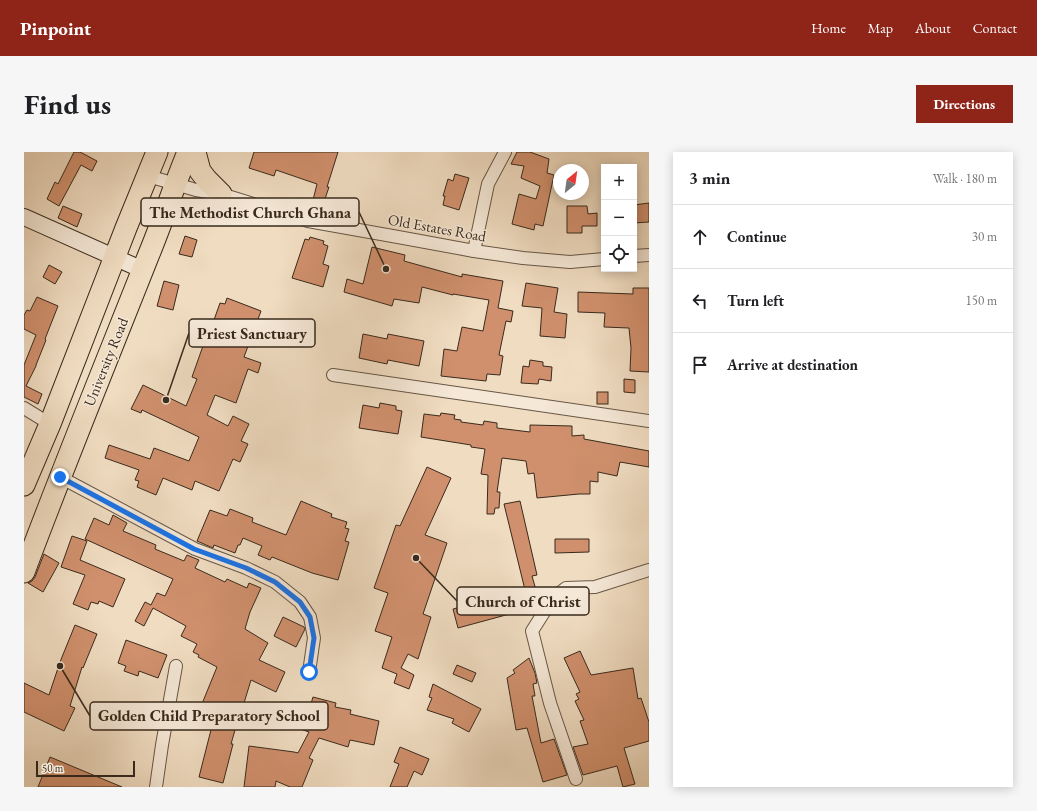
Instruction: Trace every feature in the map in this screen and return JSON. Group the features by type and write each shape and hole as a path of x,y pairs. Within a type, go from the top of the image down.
{"highway":[{"name":"University Road","path":"24,485 50,424 114,257 157,152"},
{"name":"University Road","path":"24,572 188,152"},
{"path":"195,152 200,170 207,180 221,194"}],"street":[{"path":"474,251 488,184 505,152"},
{"name":"Old Estates Road","path":"148,176 196,190 221,194 308,221 474,251 523,258 570,262 601,259"},
{"path":"24,217 143,270"},
{"path":"637,256 649,255"},
{"path":"333,375 649,421"},
{"path":"24,408 50,424"},
{"path":"60,477 194,549 246,568 275,582 300,602 310,617 314,638 309,672"},
{"path":"576,779 550,703 532,631 553,598 566,588 595,587 649,570"},
{"path":"156,787 176,666"}],"building":[{"path":"74,152 80,152 97,161 92,171 81,165 59,206 47,199 55,182 58,184"},
{"path":"254,152 338,152 327,187 329,187 318,214 310,212 317,184 276,170 274,176 249,168"},
{"path":"517,152 530,152 549,159 547,173 553,175 553,180 543,226 535,224 534,230 512,224 519,194 536,199 540,186 521,178 524,166 511,164"},
{"path":"455,174 469,178 459,210 443,205 445,196 443,196 448,179 453,181"},
{"path":"649,203 649,222 637,223 637,205"},
{"path":"63,206 82,214 77,227 58,218"},
{"path":"567,206 587,206 588,214 597,213 597,226 582,226 582,233 567,233"},
{"path":"185,236 197,240 192,257 179,254"},
{"path":"310,237 324,241 323,244 328,246 323,264 329,266 323,287 292,278 305,239 309,240"},
{"path":"372,247 405,255 404,261 462,277 462,274 503,281 498,308 513,311 511,322 506,321 499,355 503,356 500,375 487,374 486,381 441,376 444,349 457,351 462,327 483,331 489,300 453,295 422,287 419,303 394,299 392,306 344,292 347,279 363,284"},
{"path":"49,265 62,272 55,284 43,277"},
{"path":"164,281 179,285 173,310 157,306"},
{"path":"526,283 558,288 554,312 567,314 565,338 540,336 542,308 522,306"},
{"path":"633,288 649,288 649,372 630,371 631,348 629,328 604,327 605,313 578,312 578,292 633,294"},
{"path":"37,297 58,306 36,366 26,386 42,394 38,404 24,397 24,365 36,335 24,329 24,315 27,310 30,311"},
{"path":"227,298 261,311 244,357 261,363 258,373 248,369 236,403 215,395 207,415 228,426 233,416 249,424 241,441 248,444 240,462 233,459 219,491 195,481 192,490 163,478 156,495 137,487 139,481 135,480 139,470 105,458 109,445 150,459 154,448 189,461 199,437 142,410 141,413 131,409 143,385 186,406 197,379 192,377 204,343 199,342 203,332 209,334 220,303 225,304"},
{"path":"363,334 387,339 388,334 424,341 419,366 388,360 387,364 359,358"},
{"path":"530,360 543,362 543,366 552,367 551,381 539,379 538,384 521,383 523,366 529,367"},
{"path":"624,379 635,380 635,393 624,392"},
{"path":"597,392 608,392 608,404 597,404"},
{"path":"380,403 396,406 396,410 402,411 398,434 359,428 363,405 379,408"},
{"path":"441,413 455,415 454,419 461,420 461,422 483,425 484,421 497,423 497,428 530,432 530,425 572,426 572,436 584,435 584,439 649,451 649,467 620,462 617,476 598,472 598,482 590,481 590,494 537,498 534,473 528,474 526,461 502,458 497,492 500,492 499,508 495,508 494,514 487,514 488,475 481,474 485,449 471,447 471,445 421,437 424,414 440,416"},
{"path":"427,467 451,478 425,535 447,543 423,614 431,617 418,659 408,654 401,668 414,675 409,689 394,683 397,674 382,668 392,637 375,631 388,593 374,588 396,525 400,526"},
{"path":"301,501 332,514 331,517 347,522 345,528 349,529 345,541 349,542 338,580 312,573 272,557 270,560 258,555 262,546 243,538 235,553 214,545 213,548 197,541 210,510 227,516 230,509 253,518 252,522 286,535"},
{"path":"520,501 537,575 532,576 540,604 539,606 458,628 453,609 525,590 504,504"},
{"path":"113,515 127,523 123,531 156,545 155,549 184,561 187,555 199,560 195,568 225,582 227,579 247,588 249,583 261,588 250,612 245,629 268,643 259,660 285,672 276,692 251,680 231,744 233,744 223,783 199,777 213,722 197,716 217,667 198,657 199,655 193,652 197,644 181,636 186,626 153,608 144,626 135,621 145,602 151,605 157,593 165,596 173,579 85,539 94,518 109,525"},
{"path":"72,536 87,541 80,560 125,579 113,607 99,601 98,604 91,602 88,610 73,604 85,575 61,567"},
{"path":"555,539 589,539 589,552 555,553"},
{"path":"44,554 59,563 43,592 28,583 35,577"},
{"path":"283,617 304,627 305,629 296,647 274,636"},
{"path":"75,625 97,634 83,668 82,667 70,706 75,708 64,731 24,712 24,683 49,695"},
{"path":"126,640 167,655 158,678 139,671 138,676 124,671 126,666 118,663"},
{"path":"580,651 591,675 633,668 638,699 641,698 649,722 649,741 624,748 635,784 623,787 617,766 583,775 573,747 588,744 580,721 584,720 575,701 579,699 576,694 580,692 564,658"},
{"path":"529,658 537,683 533,684 535,696 532,696 541,743 554,739 567,775 543,782 527,728 516,730 507,678 515,673 513,670"},
{"path":"457,665 476,673 472,682 453,674"},
{"path":"433,684 481,709 469,732 452,723 454,719 427,710 432,698 429,697"},
{"path":"313,697 336,703 335,707 351,710 350,714 379,721 374,745 350,740 348,747 319,738 309,758 313,760 302,787 290,787 276,781 275,787 244,787 249,746 298,753 309,732 303,730"},
{"path":"400,747 429,759 422,775 414,771 407,787 390,787 399,764 394,762"},
{"path":"50,757 122,787 38,787"}],"place":[{"name":"The Methodist Church Ghana","path":"386,269"},
{"name":"Priest Sanctuary","path":"166,400"},
{"name":"Church of Christ","path":"416,558"},
{"name":"Golden Child Preparatory School","path":"60,666"}],"route":[{"path":"60,477 194,549 246,568 275,582 300,602 310,617 314,638 309,672"}]}
